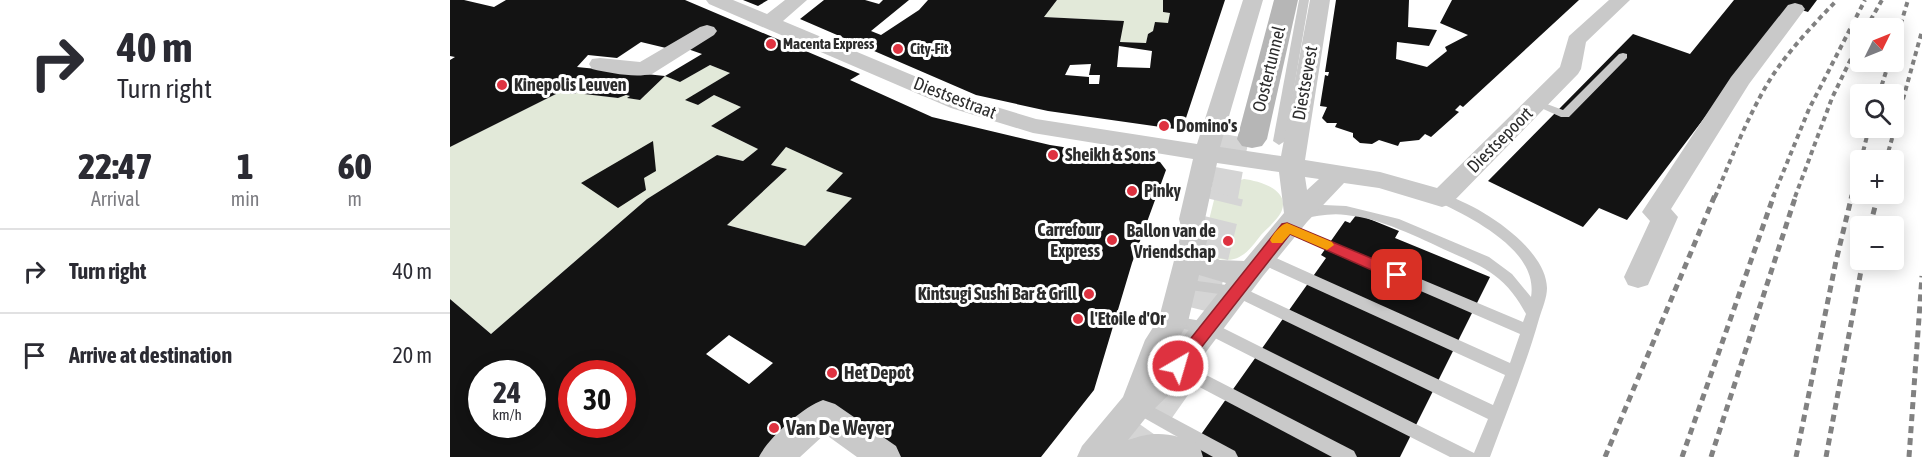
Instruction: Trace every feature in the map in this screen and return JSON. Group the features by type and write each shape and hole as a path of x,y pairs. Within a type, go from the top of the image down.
{"main road":[{"name":"Oostertunnel","path":"1271,0 1243,137 1286,0"}],"street":[{"name":"Diestsestraat","path":"716,0 736,13 779,25 958,103 1033,126 1291,166"},
{"path":"779,25 797,0"},
{"path":"1165,364 1160,340 1173,322 1196,230 1192,219 1207,154 1253,0"},
{"name":"Diestsevest","path":"1293,221 1291,166 1320,0"},
{"name":"Diestsepoort","path":"1442,198 1570,69 1576,40 1620,0"},
{"path":"1638,277 1665,217 1655,212 1739,82 1795,9"},
{"path":"600,64 644,69 706,31"},
{"path":"1291,166 1380,180 1442,198"},
{"path":"1185,457 1186,455 1178,451 1159,447 1138,452 1110,451 1136,405 1165,364 1208,327 1293,221 1338,174"},
{"path":"1190,255 1202,265 1224,273 1250,273"},
{"path":"776,457 823,414 884,457"}],"lane":[{"path":"1279,141 1304,0"},
{"path":"1536,103 1565,115 1623,56"},
{"path":"1442,198 1495,227 1530,262 1539,282 1529,331 1481,457"},
{"path":"1293,221 1312,210 1336,209 1373,215 1498,269 1518,287 1533,314"},
{"path":"1293,221 1529,331"},
{"path":"1250,273 1497,415"},
{"path":"1183,284 1250,273 1514,372"},
{"path":"1173,322 1208,327 1467,457"},
{"path":"1165,364 1348,457"},
{"path":"1136,405 1229,457"}],"green space":[{"path":"1057,0 1163,0 1163,12 1170,13 1168,23 1155,23 1153,31 1148,34 1146,43 1120,42 1123,21 1044,17"},
{"path":"710,65 730,73 686,100 698,105 714,95 741,107 711,126 758,149 743,161 717,155 647,199 491,334 450,299 450,147 560,92 575,94 578,91 618,98 621,95 640,100 665,76 680,82"},
{"path":"786,147 843,173 826,191 852,198 805,246 727,225 787,169 771,165"},
{"path":"1244,179 1264,184 1277,191 1283,203 1282,210 1276,220 1242,255 1228,260 1211,257 1203,244 1215,196 1221,186"}],"building":[{"path":"450,0 464,0 494,7 506,0 685,0 860,74 850,80 932,117 1050,145 1160,162 1166,170 1132,263 1094,390 1041,457 884,457 830,418 776,457 450,457 450,299 491,334 647,199 717,155 743,161 758,149 711,126 741,107 714,95 698,105 685,100 730,73 710,65 680,82 665,76 640,100 627,98 630,96 626,95 618,98 584,94 587,92 578,91 575,94 560,92 450,147 450,60 455,57 450,56","holes":["641,42 666,48 685,48 702,54 665,76 577,67 588,55 617,58","786,147 843,173 826,191 852,198 805,246 727,225 787,169 771,165","729,335 773,363 749,384 706,354"]},
{"path":"743,0 768,0 758,6"},
{"path":"824,0 865,0 879,4 883,0 909,0 871,31 881,35 919,10 928,0 1057,0 1044,17 1124,21 1120,42 1146,43 1155,22 1168,23 1170,13 1163,12 1163,0 1225,0 1182,130 1048,111 976,95 800,19","holes":["1119,46 1152,51 1150,68 1117,67","1091,64 1089,75 1100,75 1099,84 1089,84 1089,77 1065,75 1070,65"]},
{"path":"1336,0 1409,0 1408,27 1437,30 1429,46 1397,42 1396,59 1427,67 1447,51 1445,47 1468,35 1440,23 1452,0 1579,0 1463,107 1460,105 1455,110 1459,112 1431,137 1425,134 1419,140 1400,142 1398,146 1379,140 1372,144 1360,143 1353,137 1353,133 1335,127 1337,123 1327,123 1322,118 1327,107 1320,106 1325,75 1328,76 1329,72 1325,72"},
{"path":"1734,0 1817,0 1808,12 1789,6 1627,220 1599,208 1583,227 1488,181 1633,34 1690,54"},
{"path":"653,141 656,171 644,178 646,190 618,208 581,183"},
{"path":"1357,214 1399,231 1395,238 1490,277 1400,457 1185,457 1326,258 1321,255 1345,221 1350,223"}],"tunnel":[{"path":"1224,197 1235,136"},
{"path":"1166,354 1196,313 1225,195"},
{"path":"1122,457 1183,370"}],"railway":[{"path":"1715,197 1748,121 1771,78 1794,47 1837,0"},
{"path":"1773,197 1809,109 1865,0"},
{"path":"1872,18 1882,0"},
{"path":"1903,18 1908,0"},
{"path":"1889,150 1922,31"},
{"path":"1795,197 1832,98 1850,61"},
{"path":"1882,84 1886,72"},
{"path":"1864,150 1866,138"},
{"path":"1605,457 1715,195"},
{"path":"1682,457 1774,195"},
{"path":"1711,457 1796,195"},
{"path":"1796,457 1850,203"},
{"path":"1873,216 1876,204"},
{"path":"1826,457 1861,270"},
{"path":"1909,457 1922,276"}],"slow traffic":[{"path":"1277,240 1287,228 1327,245"}],"place":[{"name":"Macenta Express","path":"771,44"},
{"name":"City-Fit","path":"898,49"},
{"name":"Kinepolis Leuven","path":"502,85"},
{"name":"Domino's","path":"1164,126"},
{"name":"Sheikh & Sons","path":"1053,155"},
{"name":"Pinky","path":"1132,191"},
{"name":"Carrefour Express","path":"1112,240"},
{"name":"Ballon van de Vriendschap","path":"1228,241"},
{"name":"Kintsugi Sushi Bar & Grill","path":"1089,294"},
{"name":"l'Etoile d'Or","path":"1078,319"},
{"name":"Het Depot","path":"832,373"},
{"name":"Van De Weyer","path":"774,428"}],"route":[{"path":"1178,366 1287,228 1397,275"}]}
